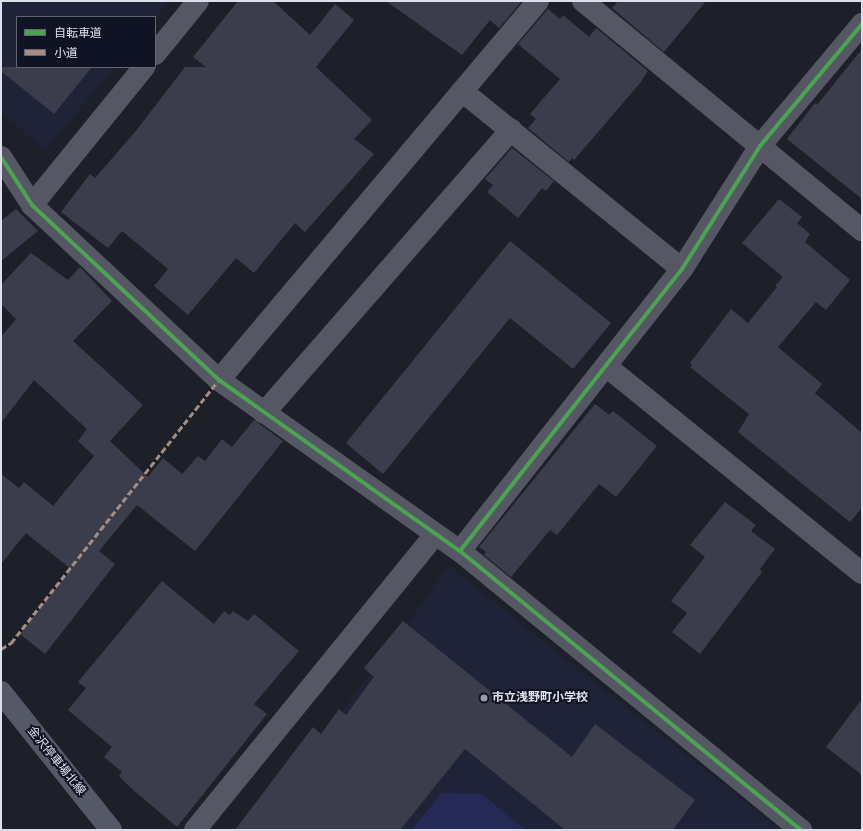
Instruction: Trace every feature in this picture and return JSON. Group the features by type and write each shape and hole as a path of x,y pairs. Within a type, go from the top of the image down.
{"main road":[{"name":"金沢停車場北線","path":"1,692 111,830"}],"street":[{"path":"156,53 198,1"},
{"path":"219,380 538,1"},
{"path":"582,1 862,230"},
{"path":"460,551 682,269 760,146 862,24"},
{"path":"32,205 143,68"},
{"path":"462,91 682,269"},
{"path":"264,413 511,130"},
{"path":"1,157 32,205 219,380 435,535 460,551 801,830"},
{"path":"606,366 862,573"},
{"path":"195,830 435,535"}],"shaded area":[{"path":"1,1 170,1 156,18 156,16 16,16 16,68 114,68 45,151 1,111"},
{"name":"市立浅野町小学校","path":"449,566 781,830 256,830"},
{"path":"442,793 482,794 525,830 411,830"}],"building":[{"path":"238,1 273,1 310,35 335,4 354,20 316,67 372,120 354,139 374,154 305,232 295,223 254,273 236,258 188,315 154,286 168,269 122,231 108,248 61,212 90,174 95,178 135,132 185,67 206,67 193,57"},
{"path":"386,1 522,1 499,28 490,20 462,55"},
{"path":"618,1 706,1 664,52 612,8"},
{"path":"548,9 560,19 563,15 589,37 596,28 648,71 641,82 574,160 572,158 569,162 528,128 536,119 530,114 560,79 518,44"},
{"path":"862,49 862,199 787,139 815,103 817,105"},
{"path":"1,67 91,68 54,114 1,71"},
{"path":"512,148 554,181 546,191 542,188 518,218 487,192 493,185 485,179"},
{"path":"779,199 802,217 797,223 810,234 805,242 850,280 826,310 816,302 778,347 822,384 815,393 862,433 862,508 850,522 738,432 749,414 690,367 692,366 690,363 731,309 748,323 777,287 775,286 783,277 742,243"},
{"path":"16,209 38,231 1,261 1,221"},
{"path":"510,241 611,323 573,369 510,318 383,474 346,443"},
{"path":"31,253 68,280 80,267 112,301 73,341 143,405 110,441 148,477 163,458 182,474 198,456 205,461 222,439 232,447 254,420 283,441 195,551 137,505 99,551 115,564 45,654 20,634 71,569 26,533 1,564 1,474 19,488 24,482 53,506 94,456 78,441 87,429 34,380 1,423 1,337 16,319 1,304 1,285"},
{"path":"595,404 609,415 613,411 657,446 616,497 599,484 557,535 550,530 511,577 484,555 486,552 479,547"},
{"path":"725,502 756,525 751,531 775,549 760,569 762,572 700,654 672,632 687,613 671,601 705,557 690,545"},
{"path":"162,581 214,624 224,611 230,615 233,611 248,621 254,614 299,651 254,704 267,714 177,827 119,776 122,772 104,757 112,747 68,710 86,688 78,682"},
{"path":"403,621 572,757 595,724 695,800 673,830 565,830 465,749 400,830 235,830 313,727 321,734 339,709 346,715 374,677 364,668"},
{"path":"862,699 862,775 826,747"}],"marked path":[{"path":"1,649 11,643 219,380"}],"cycle path":[{"path":"460,551 682,269 760,146 862,24"},
{"path":"1,157 32,205 219,380 460,551 801,830"}],"place":[{"name":"市立浅野町小学校","path":"484,698"}]}
